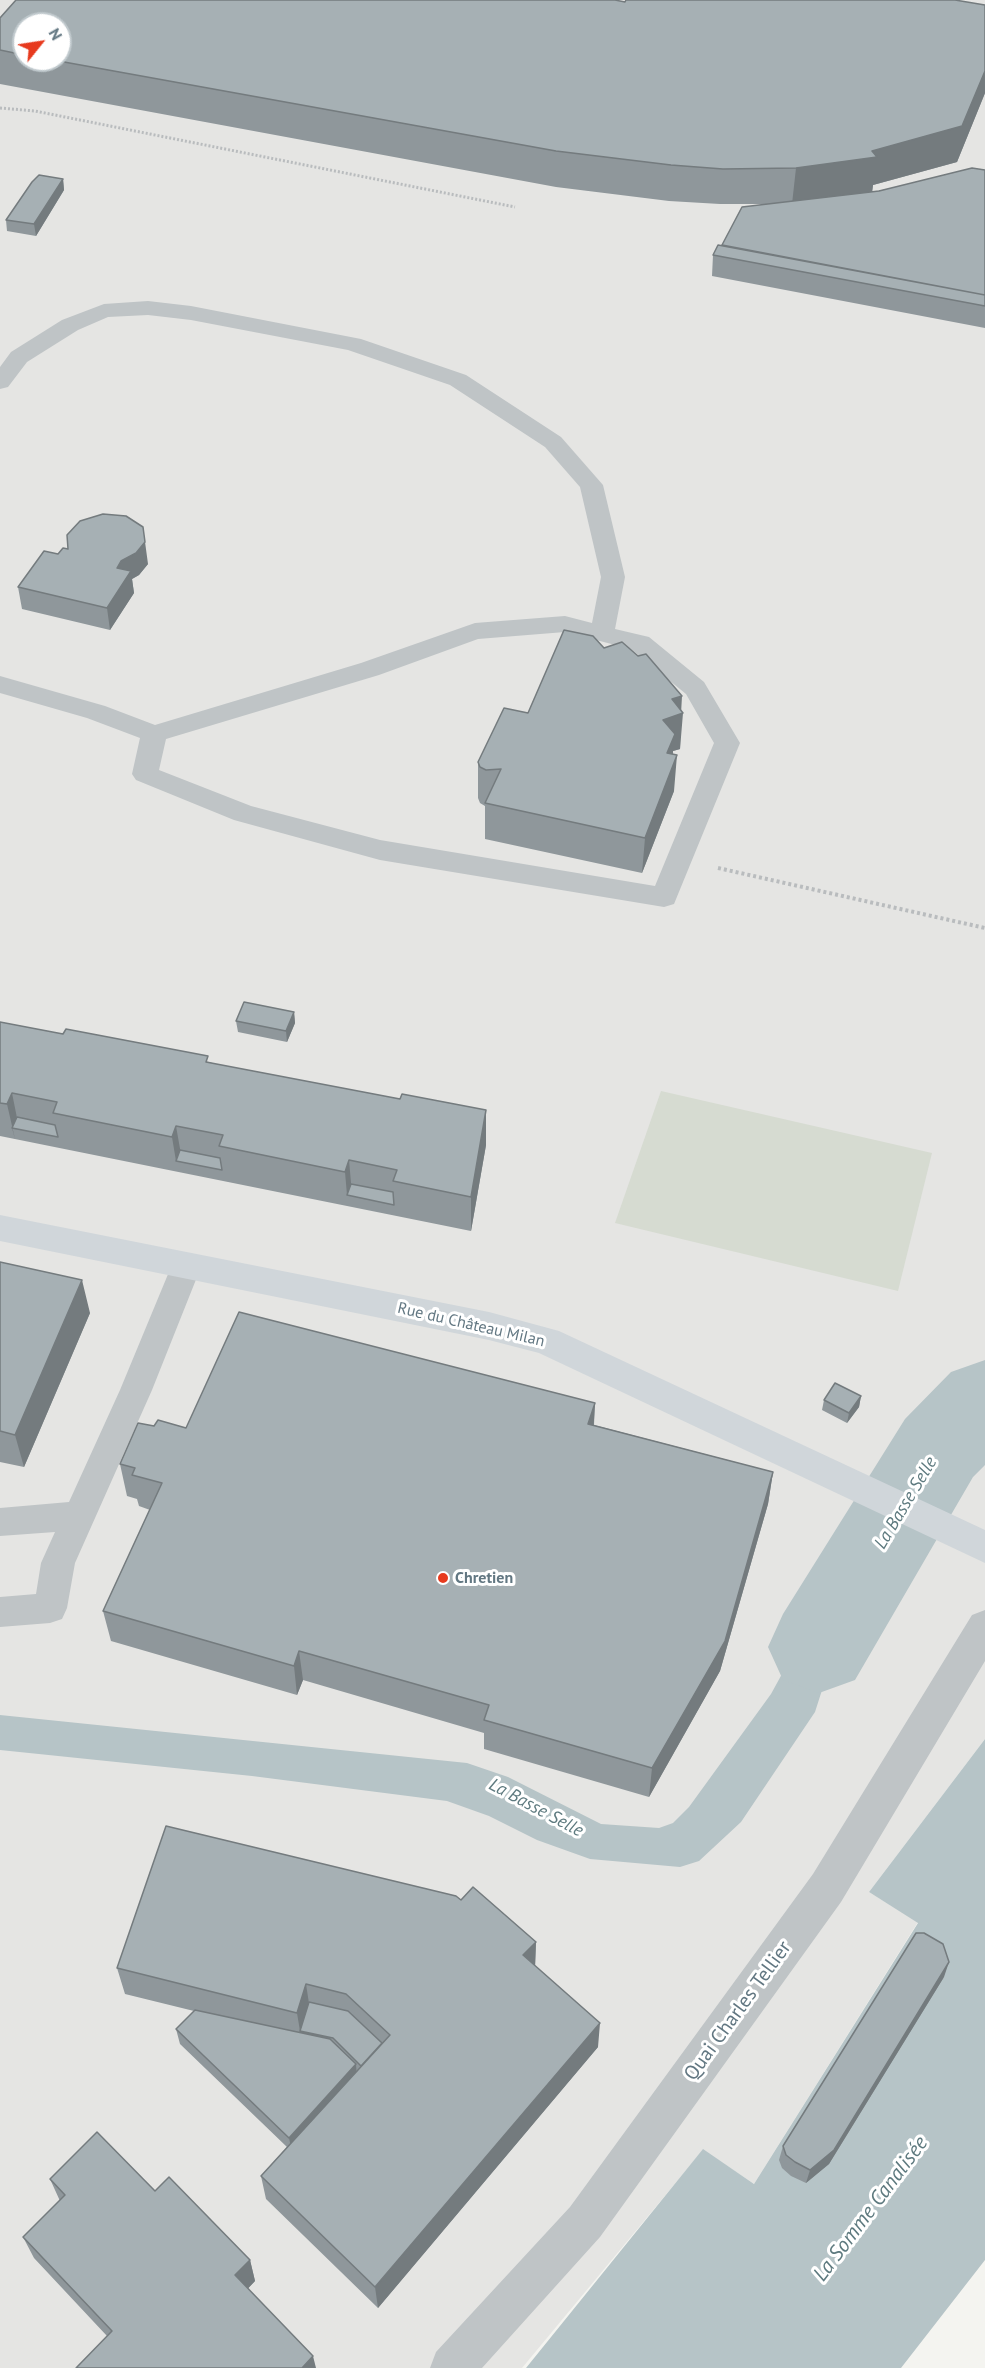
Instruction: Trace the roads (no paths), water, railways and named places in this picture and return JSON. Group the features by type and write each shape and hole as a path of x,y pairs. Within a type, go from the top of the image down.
{"street":[{"name":"Rue du Château Milan","path":"0,1228 489,1326 547,1341 985,1547"},
{"name":"Quai Charles Tellier","path":"452,2368 585,2222 827,1888 985,1627"}],"lane":[{"path":"0,382 20,357 70,325 104,311 148,308 191,313 353,344 458,380 553,442 591,485 613,578 602,633"},
{"path":"0,684 96,712 154,734 370,669 475,631 565,624 640,643 694,688 727,742 664,897 479,864 380,850 243,813 145,774 154,734"},
{"path":"0,1612 50,1608 58,1563 136,1390 186,1267"},
{"path":"0,1522 79,1516"}],"water":[{"path":"985,1371 985,1433 949,1477 904,1456"},
{"path":"862,1528 905,1550 822,1672 823,1687 815,1712 741,1822 699,1861 680,1867 590,1859 537,1840 489,1816 447,1801 252,1776 0,1750 0,1715 467,1763 508,1777 601,1824 659,1828 673,1823 689,1807 771,1694"},
{"name":"La Somme Canalisée","path":"985,1739 985,2260 901,2368 526,2368 703,2149 754,2184 918,1923 869,1892"}],"waterway":[{"name":"La Basse Selle","path":"819,1647 939,1448 985,1400"}],"place":[{"name":"Chretien","path":"443,1578"}]}
